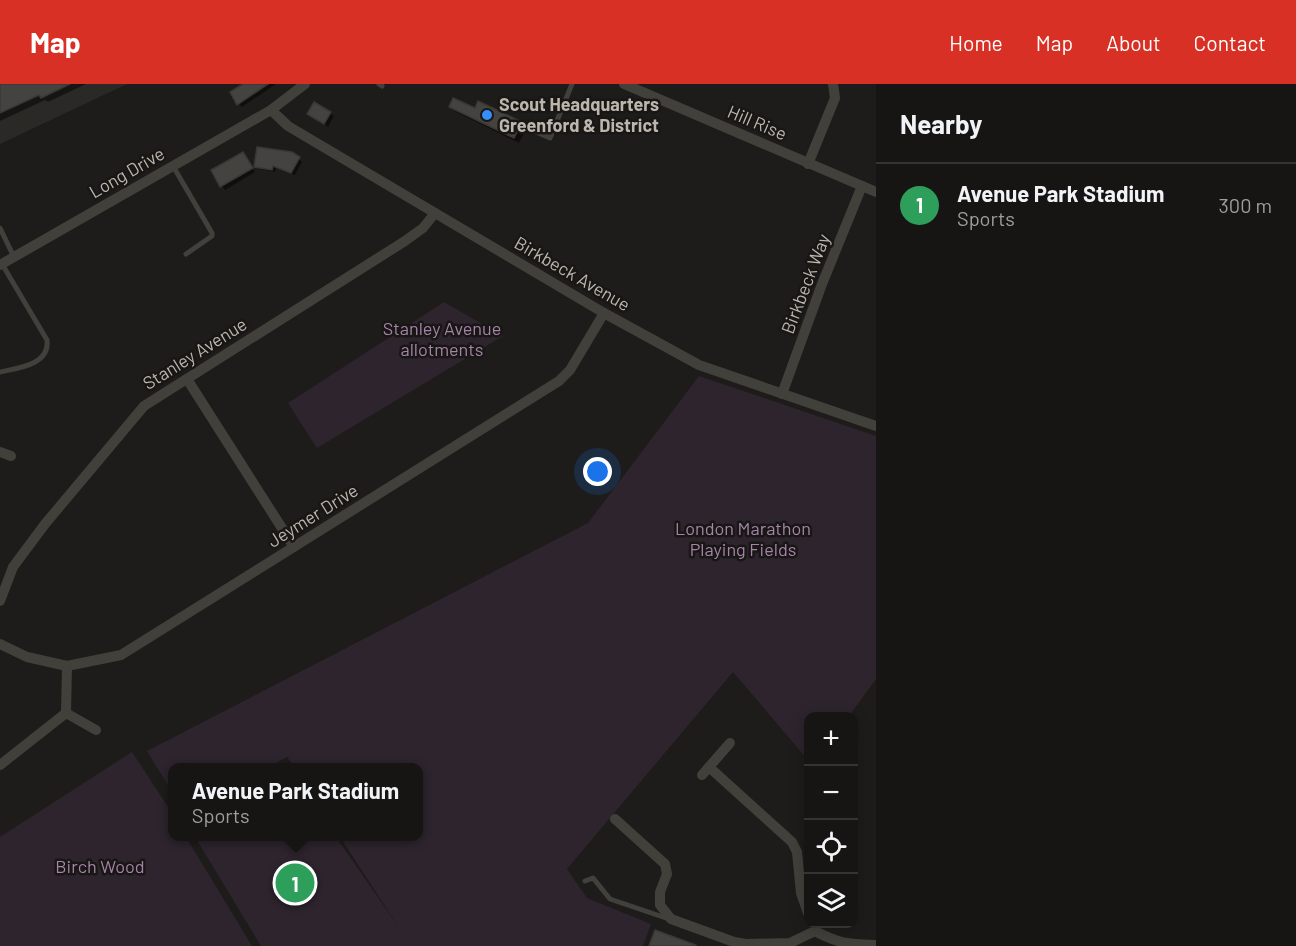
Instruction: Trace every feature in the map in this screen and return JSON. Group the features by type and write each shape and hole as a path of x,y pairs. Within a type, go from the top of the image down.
{"street":[{"path":"271,110 305,84"},
{"name":"Hill Rise","path":"624,84 876,192"},
{"path":"808,164 836,98 833,84"},
{"name":"Long Drive","path":"1,264 271,110"},
{"name":"Birkbeck Avenue","path":"271,110 288,126 604,313 699,365 876,426"},
{"name":"Birkbeck Way","path":"782,394 822,284 862,186"},
{"name":"Stanley Avenue","path":"0,601 13,567 45,524 144,406 405,241 423,228 435,213"},
{"name":"Jeymer Drive","path":"0,644 27,657 67,666 121,655 559,381 570,370 604,313"},
{"path":"187,379 294,547"},
{"path":"66,713 67,666"},
{"path":"66,713 96,730"},
{"path":"0,765 66,713"},
{"path":"730,742 706,771 792,842 797,852 804,901"},
{"path":"615,819 665,864 667,874 660,892 660,904 671,919 734,942 746,944 790,944 813,928"},
{"path":"815,928 834,941 876,945"}],"lane":[{"path":"525,127 550,138 572,84"},
{"path":"173,166 212,233 212,236 186,254"},
{"path":"0,228 14,257"},
{"path":"0,372 37,362 45,355 48,346 47,340 1,264"},
{"path":"585,881 593,878 610,899 671,919"}],"shaded area":[{"path":"0,84 127,84 0,144"}],"green space":[{"name":"Stanley Avenue allotments","path":"444,302 503,336 317,448 288,403"},
{"name":"London Marathon Playing Fields","path":"699,376 876,436 876,679 852,712 804,712 804,755 733,672 567,869 587,898 651,924 643,946 261,946 197,841 339,841 398,926 343,841 423,841 423,763 291,763 287,757 276,763 168,763 168,785 147,751 588,523"},
{"name":"Birch Wood","path":"132,752 168,807 168,841 188,841 252,946 0,946 0,837"}],"building":[{"path":"0,84 70,84 41,98 39,95 0,113"},
{"path":"243,84 268,84 237,105 230,92"},
{"name":"Scout Headquarters Greenford & District","path":"453,98 475,108 478,101 522,122 514,138 449,107"},
{"path":"314,102 331,112 324,124 307,114"},
{"path":"257,147 292,152 300,157 291,173 273,166 272,170 254,167"},
{"path":"243,152 253,168 220,187 211,170"},
{"path":"655,930 696,945 649,946"}],"place":[{"name":"Scout Headquarters Greenford & District","path":"487,115"},
{"name":"Avenue Park Stadium","path":"295,883"}]}
